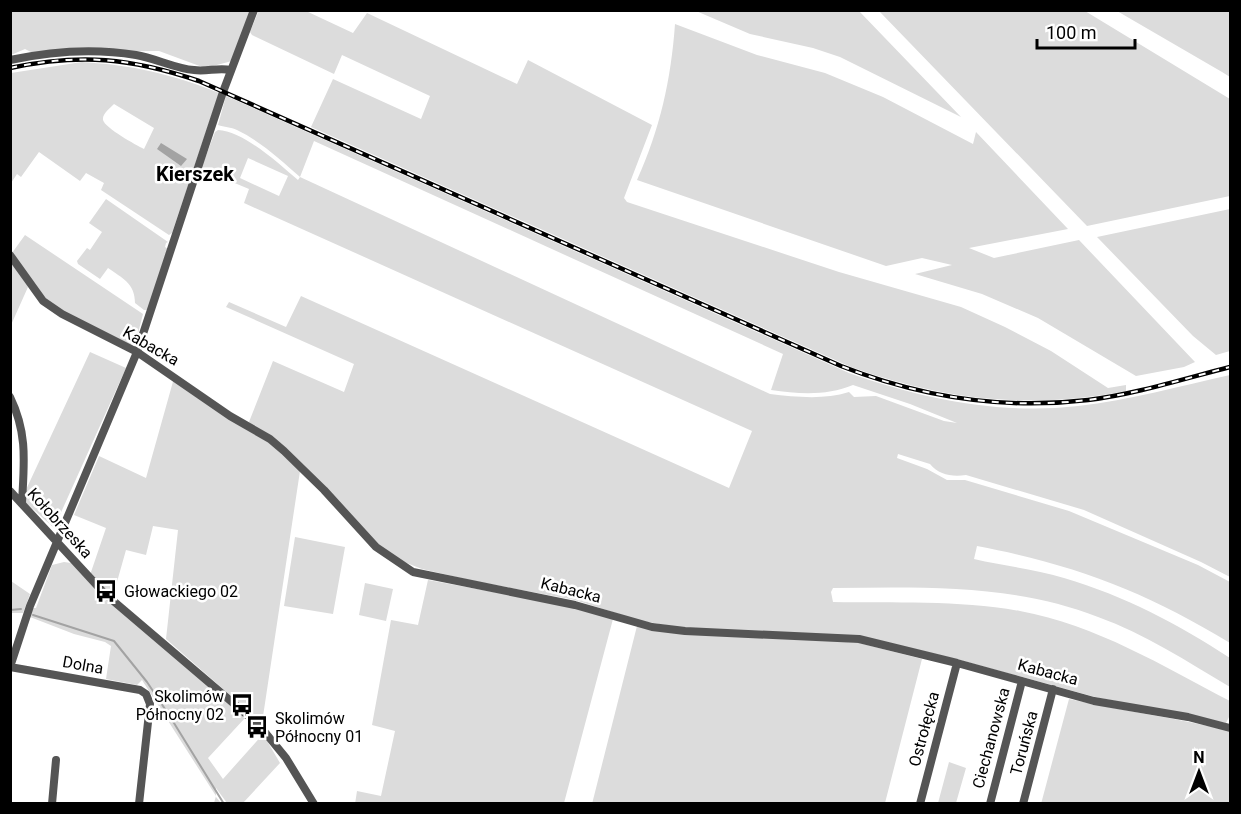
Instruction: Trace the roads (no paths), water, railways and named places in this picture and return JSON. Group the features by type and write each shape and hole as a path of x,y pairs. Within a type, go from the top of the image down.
{"street":[{"path":"10,667 30,606 137,352 231,70 254,10"},
{"path":"10,60 87,51 135,55 195,71 222,68 231,70"},
{"name":"Kabacka","path":"10,255 32,287 52,308 90,330 137,352 284,450 376,547 413,572 575,605 652,627 685,631 859,639 1094,700 1188,717 1230,728"},
{"path":"10,397 24,434 22,503"},
{"name":"Kołobrzeska","path":"10,491 104,593 259,725 285,758 314,804"},
{"name":"Ostrołęcka","path":"920,804 957,663"},
{"name":"Dolna","path":"10,667 140,690 148,697 150,704 139,804"},
{"name":"Ciechanowska","path":"990,804 1022,681"},
{"name":"Toruńska","path":"1023,804 1053,689"},
{"path":"52,804 56,760"}],"waterway":[{"path":"10,610 21,609"},
{"path":"33,615 114,641 147,682 224,804"}],"railway":[{"path":"10,68 60,60 106,60 151,67 199,81 841,366 901,386 993,402 1056,403 1124,394 1230,367"}],"place":[{"name":"Głowackiego 02","path":"106,591"},
{"name":"Skolimów Północny 02","path":"242,705"},
{"name":"Skolimów Północny 01","path":"257,727"}],"district":[{"name":"Kierszek","path":"195,174"}]}
